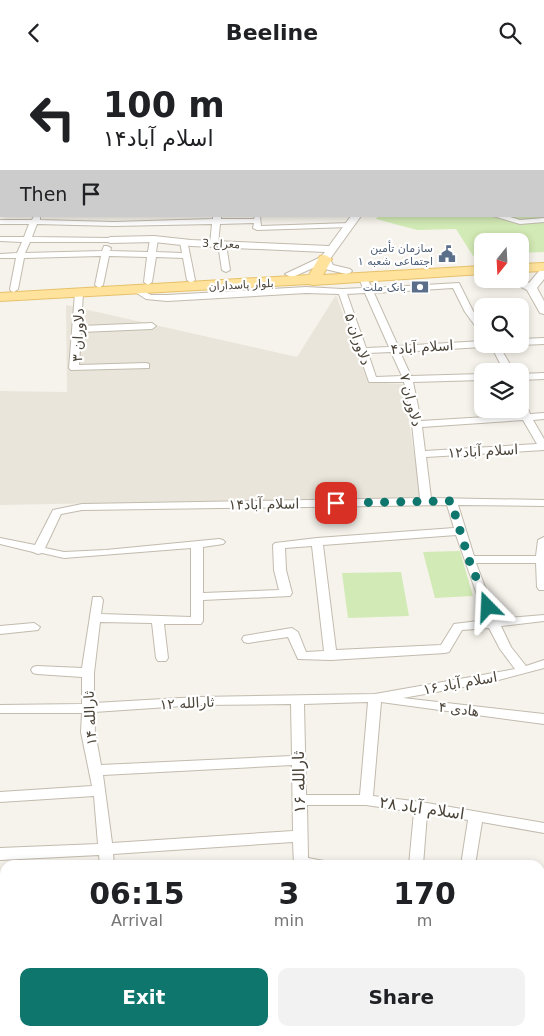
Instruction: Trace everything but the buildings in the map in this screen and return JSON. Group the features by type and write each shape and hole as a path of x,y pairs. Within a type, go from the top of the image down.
{"main road":[{"path":"316,277 328,254"},
{"path":"529,261 544,260"},
{"path":"529,268 544,267"},
{"name":"بلوار پاسداران","path":"7,289 100,285 142,286 316,277 346,271 474,269"},
{"name":"بلوار پاسداران","path":"0,297 79,293 190,279 291,274 365,284 427,280 474,271"}],"street":[{"path":"500,217 520,222 543,222"},
{"path":"0,222 36,219 95,220 114,225 126,220 258,219 258,228 353,221"},
{"path":"7,289 36,219"},
{"path":"216,219 218,244 226,270"},
{"path":"291,274 328,254 353,221"},
{"path":"100,285 114,225"},
{"path":"0,239 110,240"},
{"path":"154,239 152,255 142,286 149,297 167,298 306,290 342,292 365,284"},
{"name":"معراج 3","path":"110,240 154,239 328,254"},
{"path":"184,242 190,279"},
{"path":"0,256 106,253 186,256"},
{"path":"328,254 329,267 346,271"},
{"path":"532,288 544,272"},
{"path":"427,280 456,285 474,319"},
{"name":"دلاوران ۷","path":"365,284 408,379 417,424 426,501"},
{"path":"529,287 532,288 544,311"},
{"name":"دلاوران ۵","path":"342,292 372,380 408,379"},
{"name":"دلاوران ۳","path":"79,293 74,368 146,366"},
{"path":"77,329 152,326"},
{"path":"529,342 544,341"},
{"name":"اسلام آباد۴","path":"362,351 474,344"},
{"path":"529,377 544,376"},
{"path":"408,379 474,377"},
{"path":"529,417 544,416"},
{"path":"417,424 510,418"},
{"path":"527,418 544,447"},
{"name":"اسلام آباد۱۲","path":"421,454 544,447"},
{"name":"اسلام آباد۱۴","path":"38,551 57,512 82,507 426,501 544,503"},
{"path":"451,501 469,560 493,623 506,649 523,671"},
{"path":"197,597 286,593 280,570 279,545 460,531"},
{"path":"543,587 541,559 544,540"},
{"path":"0,541 38,551 64,555 219,542"},
{"path":"317,541 331,656"},
{"path":"96,618 197,621 197,544"},
{"path":"469,560 541,559"},
{"name":"ثارالله ۱۴","path":"97,600 88,673 88,732 100,791 107,860"},
{"path":"248,639 292,632 302,656 445,649 458,627 542,618"},
{"path":"157,619 162,658"},
{"path":"0,629 34,627"},
{"name":"اسلام آباد ۱۶","path":"375,698 523,671 544,664"},
{"path":"37,671 88,673"},
{"path":"366,800 375,698"},
{"name":"ثارالله ۱۲","path":"0,709 88,708 198,701 375,698"},
{"name":"هادی ۴","path":"375,698 544,719"},
{"name":"ثارالله ۱۶","path":"297,700 301,860"},
{"path":"96,770 299,760"},
{"path":"0,797 100,791"},
{"name":"اسلام آباد ۲۸","path":"299,800 366,800 421,807 544,828"},
{"path":"416,860 421,807"},
{"path":"469,860 476,816"},
{"path":"0,854 300,836"}],"shaded area":[{"path":"336,295 368,382 403,384 421,497 0,505 0,391 67,392 66,305 297,357"}],"green space":[{"path":"377,217 544,217 544,252 529,253 529,233 474,233 473,256 456,229 417,230 376,219"},
{"path":"460,551 473,596 435,598 423,552"},
{"path":"401,572 409,616 348,618 342,573"}],"place":[{"name":"سازمان تأمین اجتماعی شعبه ۱","path":"447,254"},
{"name":"بانک ملت","path":"420,287"}],"route":[{"path":"336,503 451,501 469,560 488,607"}]}
